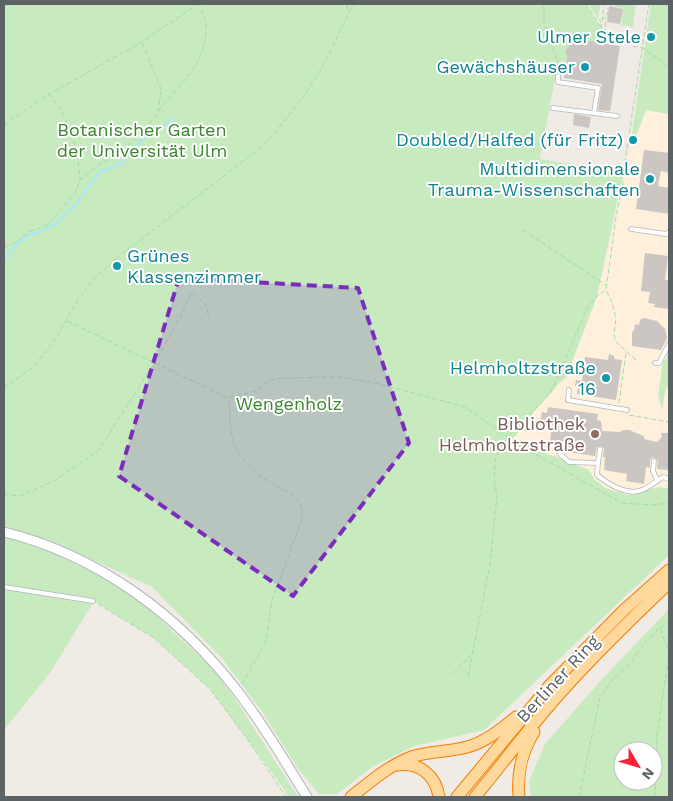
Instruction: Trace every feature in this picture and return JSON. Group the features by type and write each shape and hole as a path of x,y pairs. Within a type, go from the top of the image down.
{"highway":[{"name":"Berliner Ring","path":"457,797 550,685 624,610 669,570"},
{"name":"Berliner Ring","path":"475,797 561,691 669,583"},
{"path":"351,797 384,771 412,757 467,747 482,741 507,724 550,685"},
{"path":"519,797 518,783 522,755 528,741 561,691"},
{"path":"394,766 413,765 428,773 438,787 439,797"}],"street":[{"path":"4,532 21,536 62,552 116,579 146,599 175,624 211,659 238,692 307,797"}],"lane":[{"path":"558,76 558,82 598,88 594,113"},
{"path":"553,108 617,116"},
{"path":"631,229 666,234 669,232"},
{"path":"655,363 659,363 669,344"},
{"path":"569,390 568,400 625,409"},
{"path":"600,449 597,475 613,486 635,492 643,490 663,477 669,479"},
{"path":"559,453 569,462 598,463"},
{"path":"654,462 653,471 658,480"},
{"path":"4,587 93,601"}],"path":[{"path":"4,125 49,94 142,42 198,4 206,24 204,49 192,72 143,132 124,149 80,180"},
{"path":"346,4 349,12"},
{"path":"4,388 31,369 53,343 78,300 94,278 118,257 263,146 308,90 354,4"},
{"path":"544,4 544,23 560,66 558,76"},
{"path":"586,4 605,33"},
{"path":"636,360 616,342 614,335 616,319 612,302 606,290 649,4"},
{"path":"601,29 604,5"},
{"path":"604,44 608,8"},
{"path":"634,38 644,40"},
{"path":"142,42 161,88 158,112"},
{"path":"614,46 614,42 643,48 669,67"},
{"path":"4,247 15,243 29,232 48,225 75,194 80,180 74,138 59,107 49,94"},
{"path":"523,230 607,286"},
{"path":"468,677 490,564 497,496 494,479 496,456 509,436 551,392 587,309 597,296 606,290"},
{"path":"4,494 20,496 54,481 98,451 155,362 192,292 206,305 209,319"},
{"path":"67,320 229,398 255,391 268,381 281,378 340,377 380,384 465,407 531,452 622,503 652,506 669,503"},
{"path":"626,351 618,406 625,409 622,414 669,422"},
{"path":"229,398 230,429 234,445 240,456 250,468 267,481 295,498 302,511 302,519 272,600 266,641 238,692"},
{"path":"93,601 154,638 210,689 248,740 286,797"},
{"path":"579,797 600,697 648,639 669,622"},
{"path":"660,628 669,652"},
{"path":"452,674 474,652"},
{"path":"655,797 657,734 669,655"}],"highlighted area":[{"path":"179,278 358,288 409,443 293,596 119,476"}],"shaded area":[{"path":"646,110 669,114 669,489 658,487 627,495 605,488 594,479 554,456 540,452 514,438 532,413 552,393 558,382 566,378 597,296 616,217 631,141 634,140"}],"green space":[{"name":"Wengenholz","path":"4,4 586,4 601,29 598,43 567,56 564,72 555,79 540,159 623,173 597,296 566,378 522,426 514,438 540,452 589,470 594,479 605,488 627,495 659,487 669,489 669,555 484,730 414,746 372,767 337,794 319,794 299,770 261,710 221,657 152,587 49,540 4,528"},
{"path":"589,4 601,4 598,17 601,20 601,24"},
{"path":"608,4 636,4 633,27 621,25 623,8"},
{"path":"651,4 669,4 669,114 646,110 634,141 631,141"},
{"path":"669,350 669,387 666,387 662,410 658,395 663,361 666,359"},
{"path":"4,536 54,554 113,582 141,602 208,664 234,697 298,797 288,797 210,689 154,638 94,601 50,673 4,730"},
{"path":"669,609 669,797 531,797 529,781 545,744 603,678"}],"building":[{"path":"609,6 623,9 620,24 607,22"},
{"name":"Gewächshäuser","path":"570,38 620,46 610,111 598,110 602,84 564,78 567,56 565,51 569,46"},
{"path":"574,114 591,117 589,128 573,125"},
{"name":"Multidimensionale Trauma-Wissenschaften","path":"644,150 669,153 669,173 661,171 658,186 669,188 669,214 636,209"},
{"path":"645,253 668,256 665,280 669,280 669,309 654,307 655,304 648,303 650,292 641,291"},
{"path":"644,318 657,321 665,329 667,338 661,350 632,346 632,333 635,324 639,325 640,320"},
{"name":"Helmholtzstraße 16","path":"609,354 614,356 614,359 622,360 616,400 577,394 578,386 575,386 576,380 582,381 585,357 608,360"},
{"path":"548,407 598,414 597,420 601,421 602,431 620,432 629,430 644,436 644,439 657,442 662,437 661,433 669,433 669,470 657,469 658,460 653,457 650,460 650,468 646,467 644,484 626,481 627,474 604,470 605,457 603,457 604,449 602,446 597,447 595,456 559,449 555,450 556,443 550,443 552,423 540,422 542,412 547,413"}],"waterway":[{"path":"4,259 28,235 40,232 54,225 76,204 100,172 121,163 144,137 165,125 172,118"}],"place":[{"name":"Ulmer Stele","path":"651,37"},
{"name":"Gewächshäuser","path":"585,67"},
{"name":"Doubled/Halfed (für Fritz)","path":"633,140"},
{"name":"Multidimensionale Trauma-Wissenschaften","path":"650,179"},
{"name":"Grünes Klassenzimmer","path":"117,266"},
{"name":"Helmholtzstraße 16","path":"606,378"},
{"name":"Bibliothek Helmholtzstraße","path":"595,434"}],"park label":[{"name":"Botanischer Garten der Universität Ulm","path":"142,140"}]}
